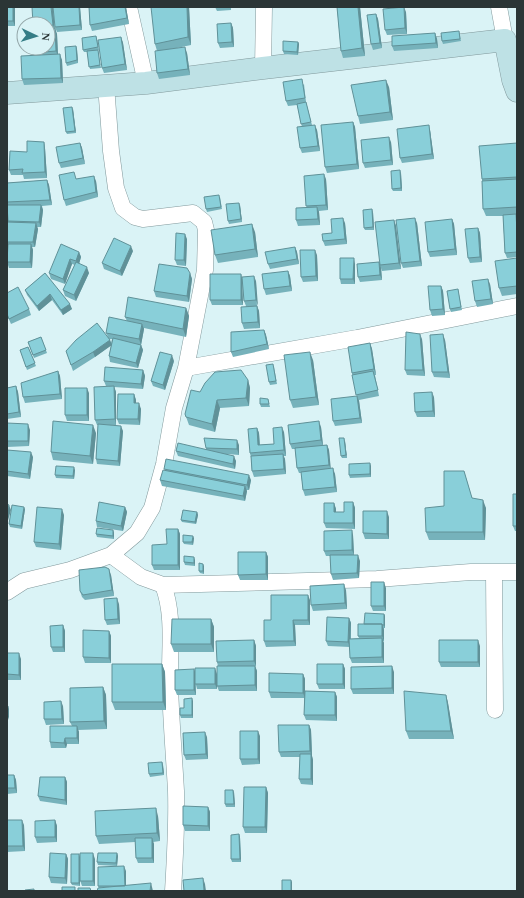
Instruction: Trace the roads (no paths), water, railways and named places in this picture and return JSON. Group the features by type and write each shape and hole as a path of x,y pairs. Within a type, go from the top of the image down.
{"street":[{"path":"129,7 146,83"},
{"path":"263,68 264,7"},
{"path":"499,7 513,80 517,91"},
{"path":"7,93 146,83 505,40"},
{"path":"7,592 24,581 70,570 111,555 138,534 152,508 164,464 174,408 186,368 205,270 206,230 204,222 193,213 144,219 135,217 123,208 116,188 111,152 106,85"},
{"path":"186,368 357,338 517,306"},
{"path":"111,555 141,577 163,585 376,579 471,572 517,572"},
{"path":"494,572 495,710"},
{"path":"163,585 168,599 170,617 170,686 176,793 176,835 172,891"}]}
